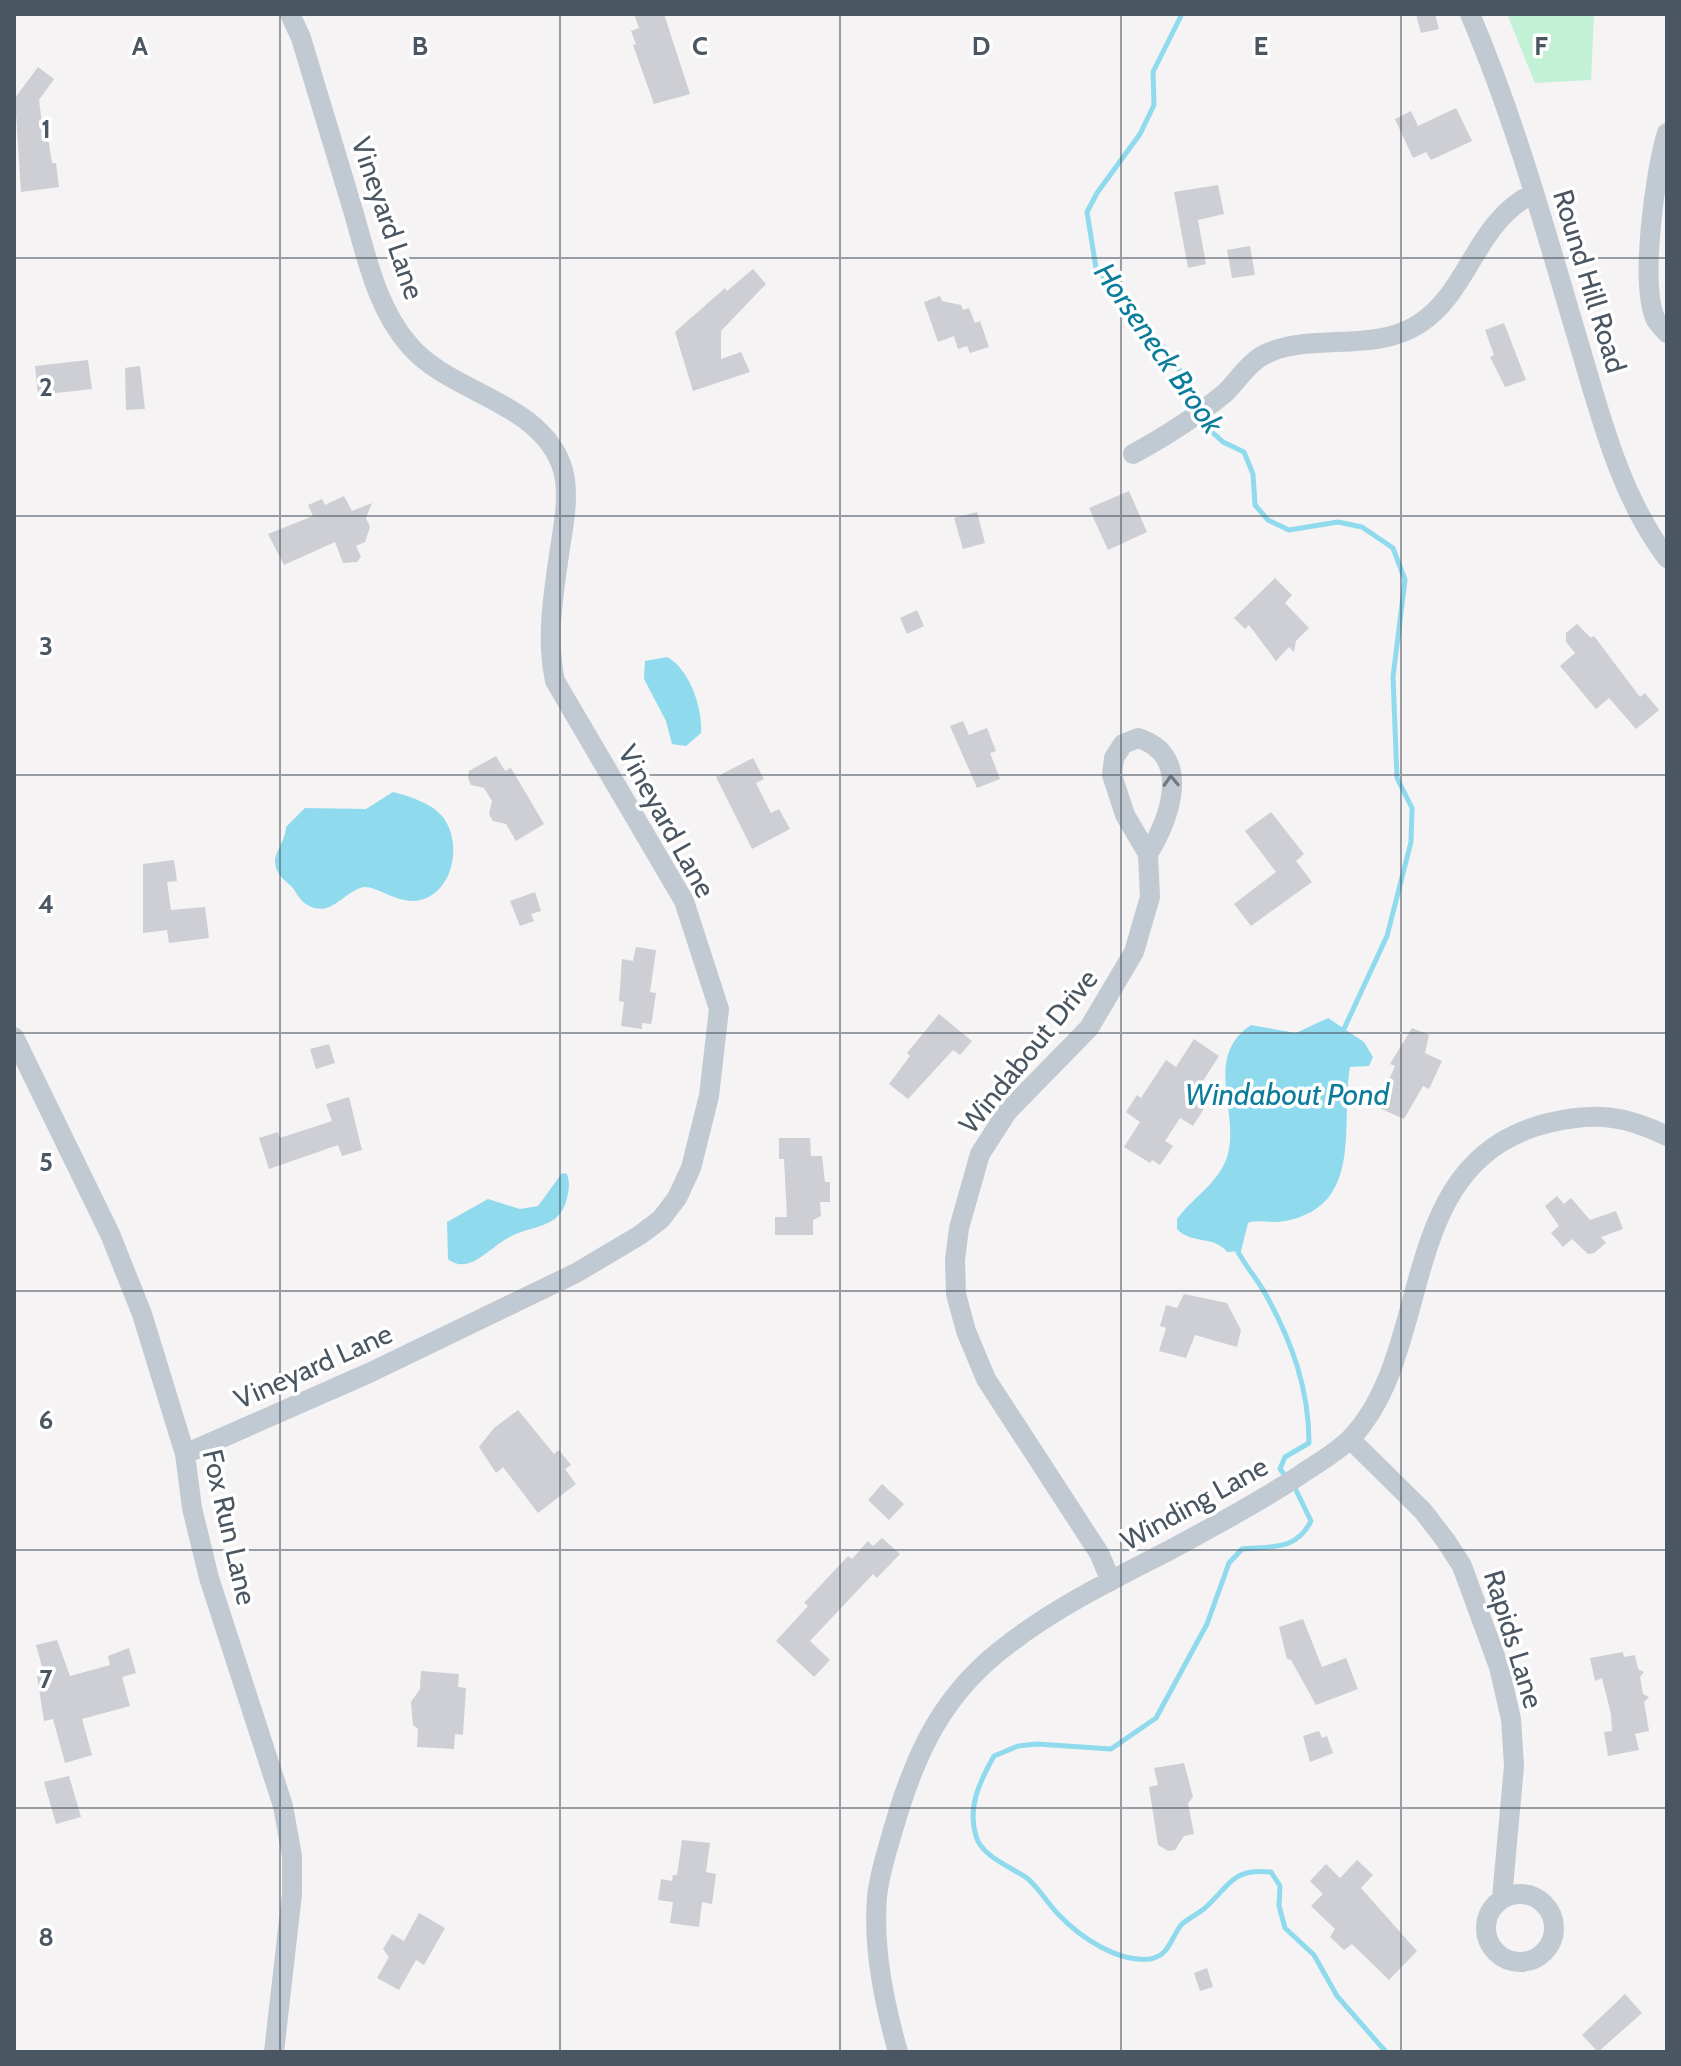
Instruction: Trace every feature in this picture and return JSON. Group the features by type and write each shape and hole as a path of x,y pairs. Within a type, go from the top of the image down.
{"street":[{"name":"Vineyard Lane","path":"185,1454 383,1367 576,1273 640,1235 661,1219 677,1198 691,1168 716,1056 719,1009 684,901 555,681 550,657 552,603 566,499 562,469 530,425 437,371 409,346 393,320 371,274 301,38 290,14"},
{"name":"Round Hill Road","path":"1470,14 1500,84 1605,430 1642,525 1667,558"},
{"path":"1667,133 1659,159 1648,281 1655,319 1667,333"},
{"path":"1133,454 1212,403 1266,353 1291,344 1374,340 1417,325 1449,294 1498,218 1515,202 1534,193"},
{"name":"Windabout Drive","path":"1111,1581 1099,1553 986,1379 966,1331 956,1294 955,1260 959,1228 980,1154 1007,1112 1089,1028 1116,988 1134,952 1150,897 1148,854 1125,815 1112,775 1114,758 1123,744 1138,738 1152,742 1163,752 1173,773 1163,829 1148,854"},
{"name":"Fox Run Lane","path":"14,1037 110,1234 142,1314 185,1454 192,1508 205,1564 283,1806 292,1856 292,1894 274,2052"},
{"name":"Winding Lane","path":"898,2052 879,1971 877,1894 905,1786 922,1743 952,1699 1009,1643 1111,1581 1272,1494 1350,1439 1373,1406 1396,1355 1421,1259 1435,1225 1454,1192 1474,1167 1502,1141 1527,1128 1568,1118 1610,1115 1667,1136"},
{"name":"Rapids Lane","path":"1350,1439 1423,1511 1446,1541 1462,1566 1499,1667 1511,1719 1514,1766 1502,1898"}],"green space":[{"path":"1507,14 1594,14 1591,80 1535,83"}],"water":[{"path":"667,657 688,679 700,712 701,733 686,746 672,744 666,721 644,679 645,661"},
{"path":"393,792 432,807 448,826 452,838 452,862 443,885 424,899 414,901 366,887 321,909 304,902 275,865 286,827 305,808 366,809"},
{"name":"Windabout Pond","path":"1328,1018 1364,1042 1373,1057 1369,1066 1350,1067 1344,1160 1338,1181 1328,1199 1310,1212 1285,1221 1248,1223 1241,1251 1227,1252 1216,1243 1183,1234 1177,1229 1177,1219 1218,1175 1227,1157 1230,1122 1226,1070 1236,1038 1251,1025 1296,1033"},
{"path":"562,1173 568,1177 567,1198 552,1221 508,1238 471,1262 456,1263 448,1259 447,1222 488,1199 520,1209 538,1206"}],"building":[{"path":"634,14 664,14 690,94 654,104 633,45 636,44 631,31 639,28"},
{"path":"1416,14 1435,14 1439,29 1421,33"},
{"path":"38,67 54,79 39,100 43,132 47,131 59,187 21,192 15,98"},
{"path":"1456,108 1472,141 1431,160 1426,152 1413,158 1395,119 1411,111 1418,126"},
{"path":"1218,185 1224,214 1198,220 1206,264 1188,268 1174,192"},
{"path":"1250,246 1255,275 1232,278 1227,250"},
{"path":"753,269 766,284 721,331 721,359 741,352 750,372 693,391 675,332 725,288 727,291"},
{"path":"940,296 942,301 961,305 963,310 969,308 975,323 980,321 989,347 970,353 967,346 958,349 954,336 938,342 924,302"},
{"path":"1504,323 1526,380 1505,387 1490,357 1494,355 1485,330"},
{"path":"88,360 92,389 38,395 35,366"},
{"path":"140,366 145,409 126,410 125,368"},
{"path":"1129,491 1147,532 1108,550 1089,508"},
{"path":"344,496 352,511 372,503 366,518 370,527 365,542 356,546 361,557 357,562 343,563 335,542 284,565 268,534 313,516 308,505 322,499 325,505"},
{"path":"977,512 985,543 963,549 954,518"},
{"path":"1275,578 1292,595 1285,603 1309,628 1296,641 1294,652 1289,647 1276,661 1249,625 1245,629 1234,618"},
{"path":"917,610 924,626 907,634 900,618"},
{"path":"1577,624 1591,638 1594,636 1640,697 1645,693 1659,710 1636,729 1609,698 1596,709 1560,666 1575,653 1566,642 1566,633"},
{"path":"963,721 969,735 987,728 996,751 990,753 1000,779 977,788 950,726"},
{"path":"496,756 505,771 511,768 544,824 516,841 506,824 493,821 489,814 492,801 484,788 471,785 468,778 469,771"},
{"path":"753,758 764,779 756,783 771,813 779,809 790,829 752,849 716,777"},
{"path":"1271,812 1304,854 1296,861 1312,882 1251,926 1234,904 1276,872 1245,831"},
{"path":"174,860 177,881 167,882 171,910 205,907 209,938 169,943 167,930 143,933 143,864"},
{"path":"535,892 541,911 531,914 534,921 520,926 510,901"},
{"path":"636,947 656,950 650,992 656,993 652,1020 651,1024 642,1023 642,1029 621,1026 624,1002 619,1001 622,959 633,961"},
{"path":"939,1014 972,1041 960,1055 953,1050 908,1099 889,1084 910,1056 907,1053"},
{"path":"1412,1028 1429,1035 1425,1053 1442,1061 1429,1089 1423,1086 1404,1119 1377,1107 1395,1066 1390,1064"},
{"path":"1194,1039 1219,1056 1192,1098 1205,1107 1193,1126 1180,1118 1165,1141 1173,1146 1160,1165 1152,1160 1150,1163 1124,1147 1140,1122 1126,1112 1137,1095 1141,1098 1166,1060 1176,1067"},
{"path":"329,1044 335,1063 316,1069 310,1049"},
{"path":"349,1097 362,1150 342,1156 338,1145 269,1169 259,1138 278,1132 280,1138 332,1121 326,1104"},
{"path":"779,1138 810,1138 811,1156 822,1156 825,1182 830,1182 830,1202 820,1202 821,1216 813,1220 813,1235 775,1235 775,1217 787,1217 784,1159 779,1159"},
{"path":"1557,1196 1564,1204 1571,1198 1590,1220 1616,1211 1623,1229 1601,1237 1606,1243 1594,1253 1588,1254 1572,1239 1563,1247 1551,1233 1559,1226 1545,1206"},
{"path":"1184,1294 1227,1303 1241,1330 1237,1347 1195,1335 1186,1358 1159,1351 1166,1328 1160,1326 1166,1305 1177,1308"},
{"path":"518,1410 554,1454 559,1450 571,1465 565,1469 576,1484 538,1513 503,1467 496,1473 479,1447 494,1428"},
{"path":"882,1484 904,1504 889,1520 868,1500"},
{"path":"882,1538 900,1554 877,1578 873,1574 810,1641 830,1660 814,1677 776,1641 808,1606 804,1603 848,1556 852,1559 868,1541 873,1546"},
{"path":"1303,1619 1322,1667 1346,1658 1358,1689 1316,1705 1291,1660 1287,1659 1279,1627"},
{"path":"57,1640 70,1676 110,1665 108,1656 129,1648 136,1673 122,1677 130,1706 82,1719 92,1755 65,1763 53,1719 44,1721 37,1676 44,1674 36,1645"},
{"path":"1623,1652 1624,1657 1635,1655 1638,1669 1644,1672 1640,1677 1643,1694 1649,1697 1644,1702 1649,1731 1635,1734 1639,1750 1608,1756 1604,1732 1612,1731 1611,1714 1602,1678 1595,1681 1590,1658"},
{"path":"421,1671 459,1674 458,1687 466,1688 463,1735 455,1734 454,1749 417,1747 418,1729 413,1725 411,1702 420,1689"},
{"path":"1319,1731 1322,1738 1327,1736 1333,1753 1310,1762 1303,1736"},
{"path":"1184,1763 1193,1797 1188,1803 1194,1834 1184,1836 1175,1850 1168,1851 1158,1845 1149,1787 1158,1785 1154,1768"},
{"path":"69,1776 81,1817 56,1824 44,1782"},
{"path":"682,1840 710,1843 706,1872 716,1874 712,1904 702,1902 699,1927 670,1923 673,1902 658,1900 661,1879 672,1881 673,1875 677,1875"},
{"path":"1357,1860 1373,1875 1361,1888 1417,1951 1389,1980 1352,1944 1344,1950 1330,1937 1335,1929 1311,1906 1323,1894 1310,1881 1326,1864 1340,1878"},
{"path":"419,1913 445,1928 424,1965 416,1960 399,1990 377,1978 389,1957 383,1949 392,1934 404,1941"},
{"path":"1207,1968 1213,1987 1200,1991 1194,1973"},
{"path":"1625,1994 1642,2013 1598,2052 1582,2035"}],"waterway":[{"name":"Horseneck Brook","path":"1182,14 1153,72 1154,105 1140,134 1097,193 1087,212 1096,268 1172,357 1200,406"},
{"name":"Horseneck Brook","path":"1204,415 1212,432 1223,442 1244,452 1253,474 1255,505 1268,520 1289,530 1338,522 1362,527 1393,548 1405,580 1393,677 1397,778 1412,808 1411,842 1387,936 1343,1031"},
{"name":"Horseneck Brook","path":"1236,1248 1275,1313 1291,1348 1302,1385 1309,1443 1285,1457 1280,1469 1287,1478"},
{"name":"Horseneck Brook","path":"1294,1486 1311,1521 1298,1538 1273,1547 1242,1549 1229,1563 1207,1624 1156,1718 1111,1749 1037,1744 1018,1746 994,1756 976,1794 974,1825 984,1849 1027,1878 1078,1932 1100,1947 1125,1957 1156,1957 1169,1946 1181,1925 1233,1880 1248,1873 1271,1872 1280,1886 1279,1906 1285,1928 1314,1955 1337,1996 1386,2052"}]}
